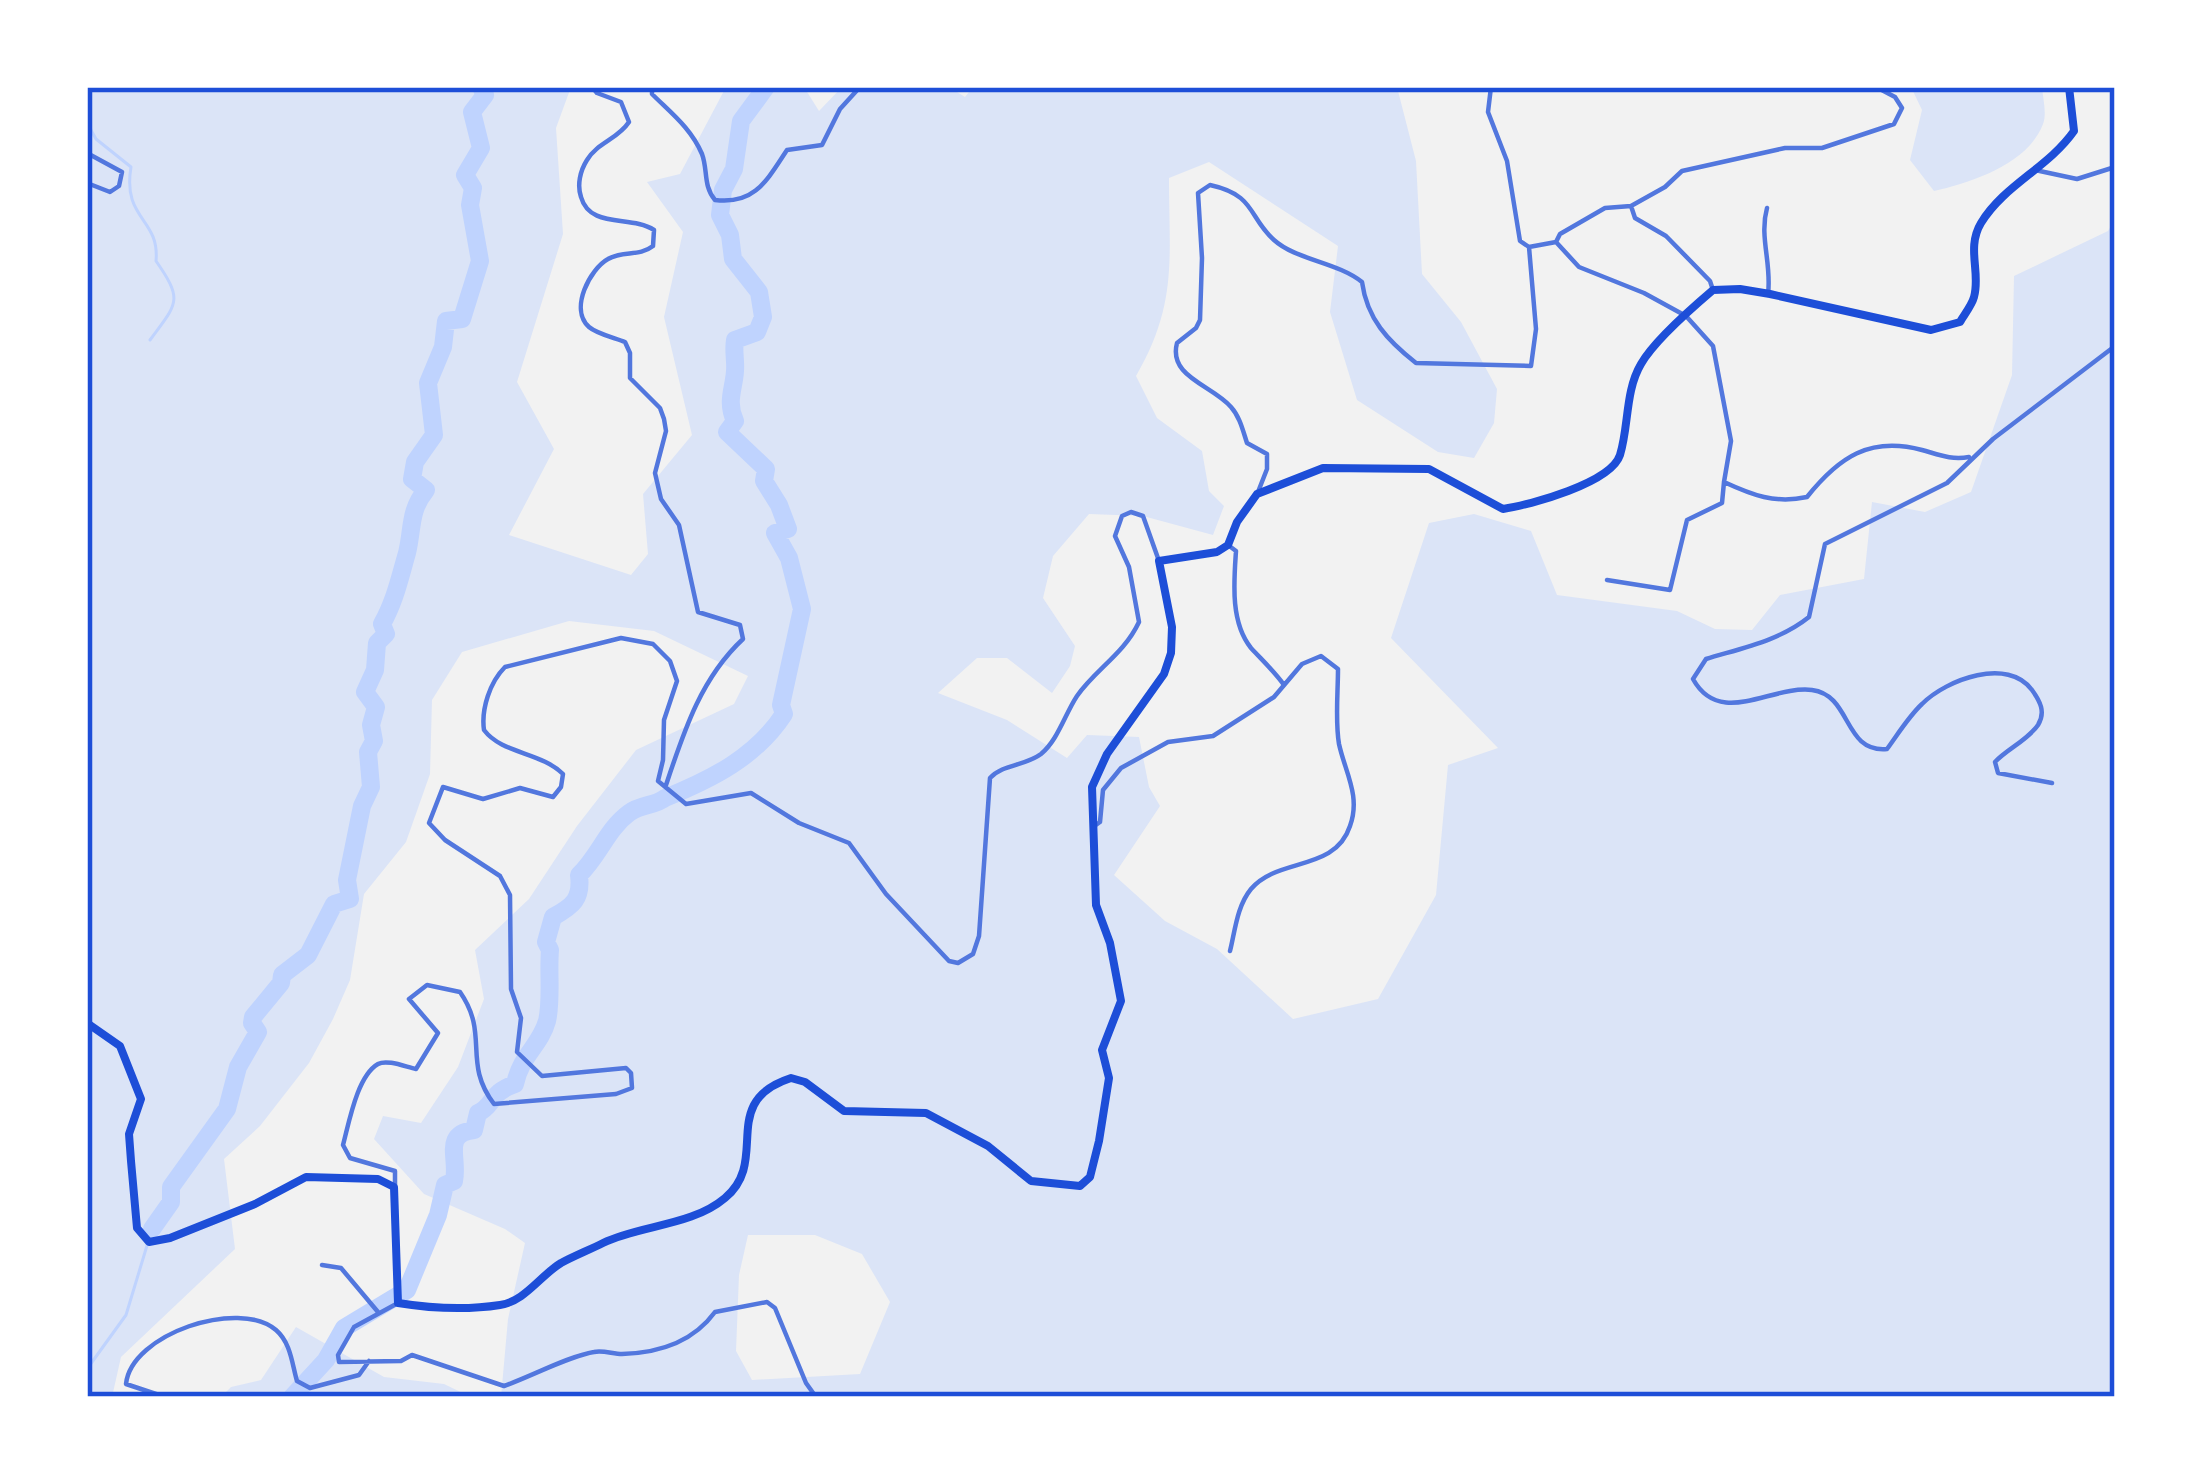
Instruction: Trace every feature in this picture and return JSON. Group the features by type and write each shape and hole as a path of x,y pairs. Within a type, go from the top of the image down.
{"main road":[{"path":"87,1023 120,1046 141,1100 129,1134 130,1161 137,1228 149,1242 255,1204 305,1177 378,1179 394,1187 398,1303 504,1305 558,1265 611,1239 695,1213 726,1197 743,1170 748,1117 758,1095 791,1078 805,1082 844,1111 926,1113 988,1146 1031,1180 1080,1186 1090,1178 1099,1141 1109,1078 1102,1050 1120,1000 1110,943 1096,905 1092,787 1127,723 1164,674 1171,653 1172,627 1159,562 1202,557 1228,544 1257,494 1323,467 1429,469 1503,509 1561,494 1614,466 1641,364 1713,290 1768,294 1931,330 1960,322 1975,296 1971,257 1977,229 1998,198 2063,146 2074,131 2069,87"},
{"path":"87,898 87,913"}],"street":[{"path":"592,87 597,94 621,102 629,115 622,131 587,159 578,189 585,209 593,216 643,223 654,230 653,246 644,253 605,260 590,277 581,306 584,317 589,327 625,343 630,378 660,408 666,431 655,472 661,499 679,525 698,612 744,630 743,639 722,658 688,718 666,785"},
{"path":"652,87 652,94 686,125 705,161 706,188 721,202 743,200 759,192 788,150 822,145 840,109 860,87"},
{"path":"1491,87 1488,112 1508,161 1520,242 1529,247 1556,242"},
{"path":"1556,242 1560,234 1605,208 1631,206 1665,187 1682,171 1785,148 1822,148 1894,124 1900,116 1899,103 1876,87"},
{"path":"87,153 122,172 118,186 110,192 87,183"},
{"path":"2035,170 2077,179 2115,167"},
{"path":"1257,494 1267,470 1267,454 1247,443 1233,409 1183,372 1175,360 1177,343 1200,320 1202,258 1196,200 1202,188 1210,185 1232,192 1252,209 1276,242 1350,272 1362,282 1378,328 1416,363 1531,366 1536,329 1529,247"},
{"path":"1631,206 1635,218 1666,236 1710,281 1713,290"},
{"path":"1767,208 1763,224 1771,269 1768,294"},
{"path":"1556,242 1579,267 1644,292 1686,316 1713,346 1731,441 1722,503 1688,520 1670,590 1607,580"},
{"path":"2052,783 1995,769 2002,754 2041,718 2040,701 2024,679 2014,675 1984,672 1925,700 1887,748 1876,750 1862,744 1843,712 1825,694 1810,689 1766,698 1711,700 1701,694 1693,679 1706,659 1750,648 1809,617 1825,544 1955,477 1971,457 2115,346"},
{"path":"1724,482 1762,499 1791,500 1807,497 1837,464 1869,446 1907,446 1952,460 1971,457"},
{"path":"394,1187 395,1171 350,1158 343,1145 355,1098 376,1066 386,1062 416,1069 438,1033 409,1000 427,986 460,992 470,1006 479,1032 476,1073 494,1104 616,1094 632,1088 632,1073 626,1068 542,1076 517,1052 521,1018 512,989 510,895 500,876 429,823 443,787 483,799 520,788 553,797 562,788 558,768 491,739 484,730 485,705 495,676 514,663 621,638 653,644 670,661 677,681 664,720 664,760 658,781 679,802 695,805 752,793 799,823 849,842 874,880 949,961 965,961 979,936 990,778 998,770 1039,756 1077,697 1121,652 1138,622 1129,567 1115,536 1122,516 1131,512 1142,516 1159,562"},
{"path":"1228,544 1236,551 1235,608 1241,627 1250,647 1265,658 1284,685"},
{"path":"1093,827 1100,822 1103,790 1121,768 1168,742 1213,736 1274,697 1312,658 1321,656 1338,669 1339,743 1354,791 1353,815 1341,844 1327,856 1271,876 1249,890 1230,951"},
{"path":"322,1264 341,1268 378,1312"},
{"path":"398,1303 353,1327 339,1362 400,1361 412,1355 504,1387 597,1350 627,1354 668,1346 704,1327 715,1312 767,1302 775,1308 816,1397"},
{"path":"165,1397 125,1384 132,1364 170,1334 210,1322 256,1320 276,1329 290,1352 297,1382 310,1388 359,1375 369,1361"}],"shaded area":[{"path":"87,87 571,87 556,128 563,234 517,382 554,449 509,535 631,575 648,554 643,494 692,435 664,317 683,232 647,182 680,174 726,87 804,87 819,111 842,87 949,87 965,97 973,87 1397,87 1416,161 1422,274 1461,322 1497,389 1494,423 1474,458 1438,452 1357,400 1330,312 1338,246 1209,162 1169,178 1165,303 1136,376 1157,418 1202,451 1209,491 1224,506 1213,535 1143,516 1089,514 1053,556 1043,598 1075,646 1070,666 1052,693 1007,658 977,658 938,693 1007,720 1067,758 1087,735 1139,737 1149,787 1160,806 1114,875 1165,921 1217,949 1293,1019 1378,999 1436,895 1448,765 1498,748 1391,638 1429,523 1474,514 1531,531 1557,595 1677,611 1715,629 1752,630 1780,595 1864,579 1872,502 1925,512 1971,492 2012,375 2014,276 2108,231 2115,219 2115,1397 501,1397 508,1319 525,1243 505,1229 424,1194 374,1139 383,1116 421,1123 458,1067 484,999 475,950 529,899 636,750 734,704 748,676 654,631 569,621 462,652 432,700 430,774 406,842 364,894 350,980 333,1019 309,1063 260,1126 224,1159 235,1249 121,1357 112,1397 87,1397","holes":["748,1235 815,1235 862,1254 890,1302 860,1374 752,1380 736,1351 739,1275"]},
{"path":"1911,87 2042,87 2044,120 2036,138 2012,160 1934,191 1910,160 1922,110"},
{"path":"296,1327 384,1377 444,1384 471,1397 221,1397 231,1387 261,1380"}],"waterway":[{"path":"152,1229 171,1202 171,1187 227,1109 238,1067 258,1032 253,1017 281,983 282,975 308,955 334,904 350,899 347,880 362,806 371,787 368,752 374,741 371,725 376,707 365,692 375,670 377,643 386,634 382,624 407,553 414,513 426,490 412,479 415,462 434,435 428,383 443,347 446,321 462,319 480,261 470,205 473,188 465,175 481,148 472,112 485,95 481,87"},
{"path":"292,1397 326,1360 344,1328 407,1290 438,1215 445,1185 454,1181 458,1136 474,1130 478,1113 515,1084 544,1030 550,996 546,942 553,917 577,896 579,875 629,813 732,765 760,743 784,714 781,705 802,609 789,558 775,533 788,529 764,481 766,469 727,432 735,421 731,401 735,340 757,332 763,317 759,292 733,259 730,235 720,215 723,190 734,169 741,121 766,87"},
{"path":"87,123 96,139 131,167 132,198 153,236 156,261 174,294 171,309 150,340"},
{"path":"87,1369 126,1315 152,1229"}]}
